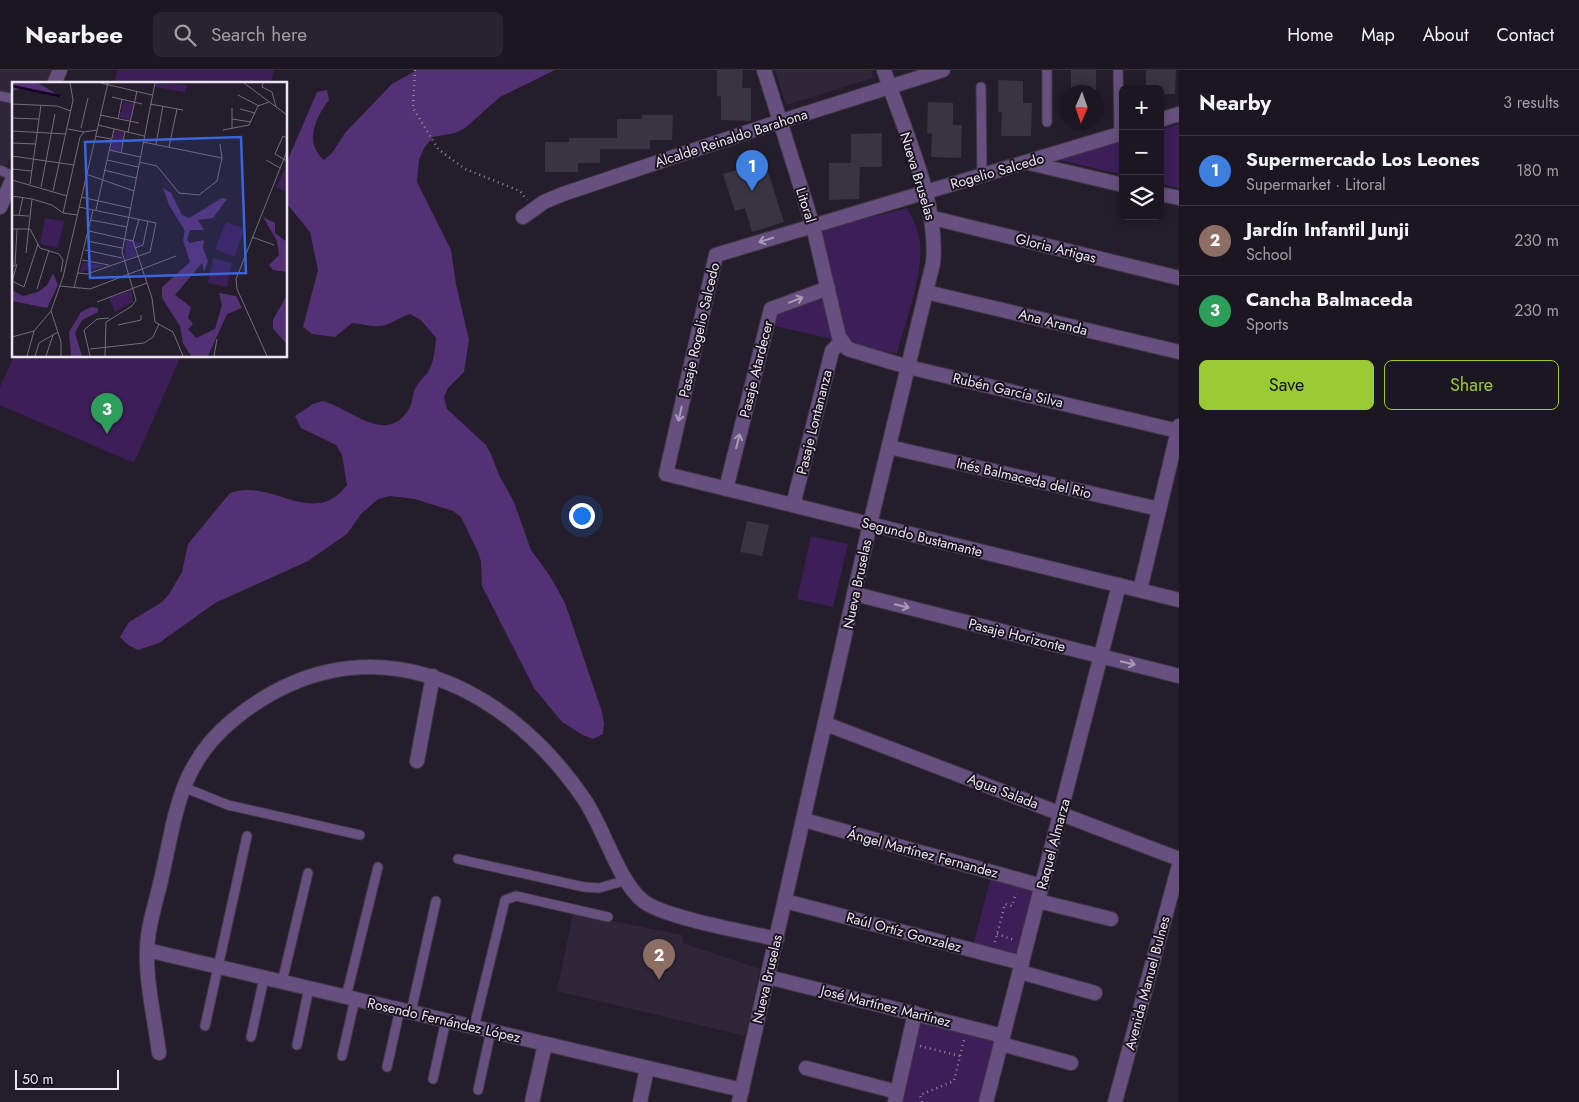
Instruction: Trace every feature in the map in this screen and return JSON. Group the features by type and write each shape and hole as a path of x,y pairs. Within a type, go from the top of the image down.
{"street":[{"path":"55,82 60,70"},
{"name":"Litoral","path":"764,70 778,122 813,226 841,342"},
{"name":"Nueva Bruselas","path":"740,1096 870,524 933,263 933,218 884,70"},
{"name":"Alcalde Reinaldo Barahona","path":"528,213 563,194 778,122 943,70"},
{"path":"1164,119 1179,114"},
{"name":"Rogelio Salcedo","path":"813,226 1119,134"},
{"path":"1026,162 1119,184"},
{"path":"0,207 12,180"},
{"path":"1164,195 1179,198"},
{"name":"Gloria Artigas","path":"933,218 1179,278"},
{"name":"Pasaje Rogelio Salcedo","path":"666,474 716,255 813,226"},
{"name":"Pasaje Atardecer","path":"726,489 771,309 828,288"},
{"name":"Ana Aranda","path":"926,292 1179,352"},
{"name":"Rubén García Silva","path":"841,342 848,349 908,367 1178,429"},
{"name":"Pasaje Lontananza","path":"793,505 832,351 841,342"},
{"path":"1140,590 1178,429"},
{"name":"Inés Balmaceda del Rio","path":"889,447 1159,509"},
{"name":"Segundo Bustamante","path":"666,474 1179,600"},
{"name":"Raquel Almarza","path":"986,1102 1119,585"},
{"name":"Pasaje Horizonte","path":"855,594 1179,676"},
{"path":"159,1053 147,950 183,786 196,759 223,728 258,702 298,682 335,671 368,666 409,670 432,676 481,698 509,718 532,738 584,798 627,880 638,896 658,910 777,939"},
{"path":"417,761 432,676"},
{"name":"Agua Salada","path":"826,724 1179,859"},
{"name":"Ángel Martínez Fernandez","path":"804,820 1042,886"},
{"name":"Avenida Manuel Bulnes","path":"1115,1102 1179,865"},
{"name":"Raúl Ortíz Gonzalez","path":"785,901 991,955 1021,968 1096,994"},
{"path":"1038,901 1111,919"},
{"name":"Rosendo Fernández López","path":"147,950 647,1068 740,1096"},
{"name":"José Martínez Martínez","path":"768,977 967,1026 1071,1063"},
{"path":"806,1068 896,1097 915,1013"},
{"path":"532,1102 545,1044"},
{"path":"640,1102 647,1068"}],"lane":[{"path":"1047,70 1048,122"},
{"path":"1118,70 1121,130"},
{"path":"981,87 982,175"},
{"path":"0,170 12,175"},
{"path":"183,786 228,805 360,834"},
{"path":"205,1026 247,836"},
{"path":"458,858 584,887 599,888 627,880"},
{"path":"342,1056 350,998 378,867"},
{"path":"282,982 308,872"},
{"path":"474,1027 505,900 516,896 608,916"},
{"path":"387,1067 436,901"},
{"path":"250,1037 264,978"},
{"path":"297,1045 309,988"},
{"path":"433,1079 446,1020"},
{"path":"478,1090 491,1031"}],"path":[{"path":"414,70 413,108 415,115 433,137 438,149 465,169 520,191 528,213"},
{"path":"991,955 1005,904 1012,906 1019,880"},
{"path":"997,934 1027,944"},
{"path":"922,1102 920,1095 954,1081 967,1026"},
{"path":"908,1043 960,1056"}],"shaded area":[{"path":"0,70 52,70 47,82 12,82 12,155 0,179"},
{"path":"117,70 274,70 271,82 114,82"},
{"path":"417,70 555,70 500,97 465,128 455,133 433,137 424,148 419,160 417,182 451,250 456,284 469,340 464,372 448,388 444,397 447,409 486,445 499,475 514,502 531,550 550,576 565,603 602,712 603,734 593,739 562,722 534,688 482,586 481,561 461,517 453,511 415,499 390,496 378,499 361,514 347,534 308,561 215,603 159,643 138,650 128,645 120,637 129,622 162,602 169,594 182,572 188,544 230,493 245,490 261,491 291,500 320,503 334,498 347,485 342,455 336,445 301,428 295,416 313,404 323,401 368,422 379,425 390,424 400,420 409,409 416,387 430,368 435,351 436,338 421,320 410,314 384,325 375,326 352,323 335,337 312,334 303,327 318,270 310,232 288,205 288,159 317,92 327,90 329,100 316,122 313,138 314,146 324,160 332,153 345,133 392,84"},
{"path":"775,70 871,70 873,78 786,105"},
{"path":"1179,124 1179,188 1164,185 1164,129"},
{"path":"1119,142 1119,174 1060,160"},
{"path":"907,208 918,233 920,260 914,293 897,354 775,326 779,312 836,293 820,230"},
{"path":"13,358 180,358 134,463 0,405 0,387"},
{"path":"811,536 848,544 833,607 797,599"},
{"path":"991,876 1037,889 1019,958 973,946"},
{"path":"573,913 682,935 683,943 760,969 745,1036 557,991"},
{"path":"920,1020 995,1040 980,1102 900,1102"}],"building":[{"path":"717,70 743,70 742,88 751,88 751,121 721,120 721,97 717,96"},
{"path":"1071,70 1096,70 1096,85 1071,85"},
{"path":"1146,70 1176,70 1175,94 1164,94 1164,85 1146,85"},
{"path":"998,80 1023,81 1023,103 1032,103 1031,136 1001,136 1002,112 998,112"},
{"path":"928,102 953,103 953,125 962,125 961,158 931,157 932,134 927,133"},
{"path":"642,115 673,115 672,140 650,140 650,149 600,149 600,163 578,163 578,172 545,172 545,142 569,142 569,138 617,138 617,119 641,119"},
{"path":"882,133 882,167 860,167 859,199 829,200 829,163 851,163 851,134"},
{"path":"765,162 784,222 752,232 745,208 735,211 723,174"},
{"path":"747,521 769,525 762,556 740,552"}],"place":[{"name":"Supermercado Los Leones","path":"752,191"},
{"name":"Cancha Balmaceda","path":"107,434"},
{"name":"Jardín Infantil Junji","path":"659,980"}]}
